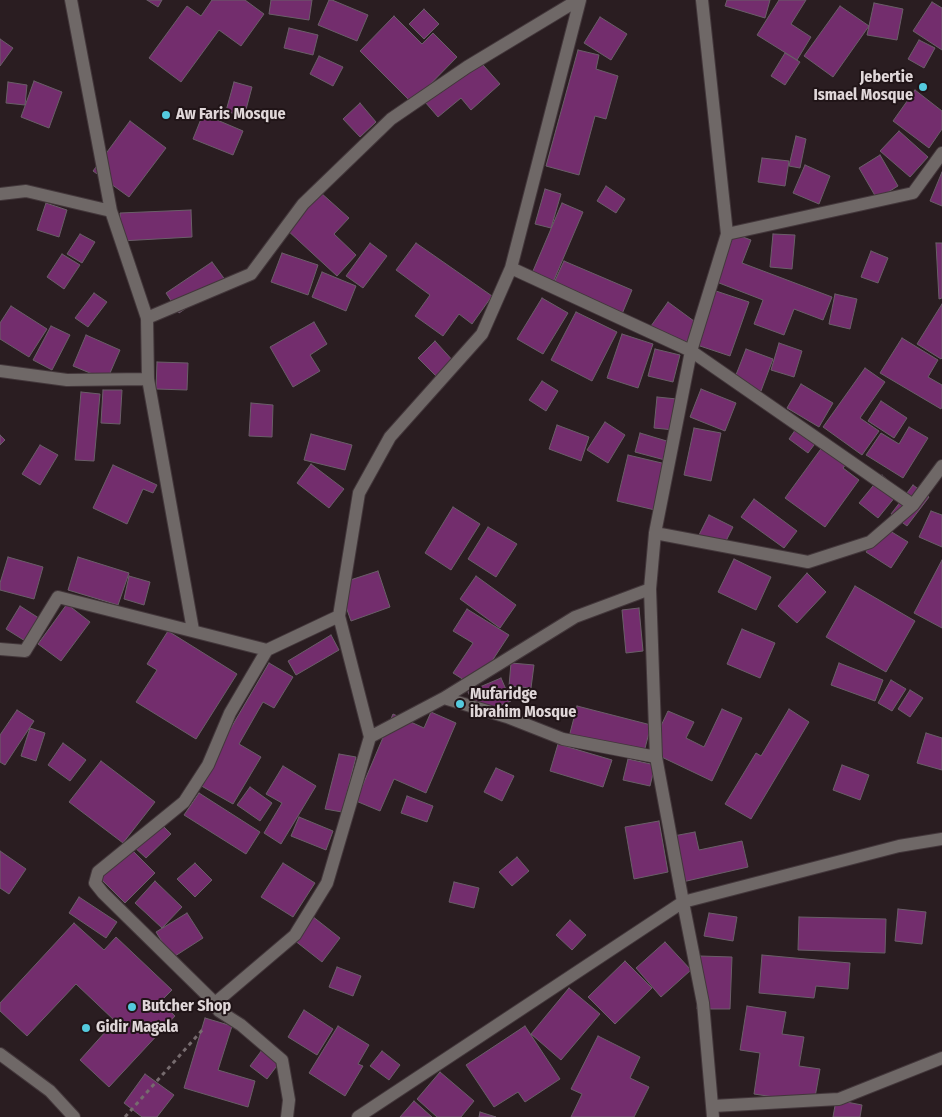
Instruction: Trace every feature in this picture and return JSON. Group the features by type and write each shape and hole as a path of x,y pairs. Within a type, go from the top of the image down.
{"street":[{"path":"72,0 111,211 147,318 148,379 193,630"},
{"path":"147,318 251,274 303,204 391,119 468,67 579,0"},
{"path":"217,1007 295,935 328,883 370,737 339,616 359,494 390,436 482,334 511,268 579,0"},
{"path":"702,0 727,234 691,351 655,533 650,589 656,757 704,1003 713,1111 839,1099 942,1058"},
{"path":"727,234 913,193 942,153"},
{"path":"0,194 26,191 111,211"},
{"path":"511,268 691,351 914,505"},
{"path":"0,371 67,380 148,379"},
{"path":"655,533 808,562 870,542 914,505 942,466"},
{"path":"370,737 444,698 575,618 650,589"},
{"path":"0,649 25,650 58,597 267,650"},
{"path":"286,1117 289,1100 282,1060 217,1007 95,883 98,872 184,802 208,766 230,713 267,650 339,616"},
{"path":"444,698 507,718 563,739 656,757"},
{"path":"358,1117 683,902 899,846 942,839"},
{"path":"0,1054 50,1091 74,1117"}],"path":[{"path":"125,1117 217,1007"}],"building":[{"path":"147,0 162,0 158,7"},
{"path":"212,0 245,0 264,14 241,46 219,30 181,82 149,58 187,6 201,16"},
{"path":"271,0 312,0 309,20 269,14"},
{"path":"329,0 368,15 357,41 318,25"},
{"path":"727,0 770,0 765,18 725,6"},
{"path":"779,0 806,0 791,24 811,37 797,60 757,35"},
{"path":"932,2 942,8 942,50 913,31"},
{"path":"874,3 903,9 897,40 867,35"},
{"path":"840,6 869,26 833,77 804,56"},
{"path":"424,9 439,24 424,39 409,24"},
{"path":"394,16 422,44 433,33 457,57 412,103 360,51"},
{"path":"600,17 627,34 611,60 584,43"},
{"path":"289,28 318,35 313,55 284,48"},
{"path":"0,39 13,48 0,66"},
{"path":"919,40 935,48 924,68 908,59"},
{"path":"578,50 599,55 596,69 618,76 606,119 595,116 579,175 546,166"},
{"path":"785,53 800,62 785,85 771,76"},
{"path":"319,56 343,67 333,86 310,74"},
{"path":"476,57 500,84 471,110 461,98 438,117 425,102"},
{"path":"34,81 62,92 49,128 21,117"},
{"path":"8,82 27,85 25,105 6,103"},
{"path":"234,82 252,87 244,117 226,111"},
{"path":"915,90 942,111 942,129 929,148 893,121"},
{"path":"360,103 376,122 360,137 343,119"},
{"path":"203,114 243,131 233,155 193,139"},
{"path":"130,121 166,148 129,197 93,171"},
{"path":"899,131 928,157 910,177 880,151"},
{"path":"796,136 806,139 800,168 789,166"},
{"path":"880,155 898,186 877,199 859,168"},
{"path":"762,158 789,161 785,186 758,182"},
{"path":"805,165 830,176 819,204 793,193"},
{"path":"942,172 942,206 930,201"},
{"path":"606,186 625,199 616,213 597,201"},
{"path":"545,189 561,194 551,228 535,224"},
{"path":"320,192 349,218 334,234 356,255 337,276 286,229"},
{"path":"46,203 67,210 59,237 37,230"},
{"path":"562,203 583,212 551,287 530,278"},
{"path":"191,210 192,237 121,241 120,213"},
{"path":"732,233 751,240 742,263 832,297 823,320 794,309 784,335 754,324 763,300 714,281"},
{"path":"80,234 95,242 82,263 67,254"},
{"path":"773,234 795,235 792,269 770,267"},
{"path":"370,243 387,256 363,288 346,276"},
{"path":"416,243 492,296 472,324 459,314 443,336 415,316 430,295 396,270"},
{"path":"936,243 942,243 942,298 939,299"},
{"path":"871,251 888,258 878,283 861,277"},
{"path":"282,253 318,265 308,295 271,282"},
{"path":"62,254 80,265 64,289 47,277"},
{"path":"564,261 632,290 622,314 553,285"},
{"path":"212,262 226,281 179,313 166,293"},
{"path":"322,272 356,286 346,311 312,297"},
{"path":"716,291 749,302 730,356 697,345"},
{"path":"94,293 107,302 88,327 75,318"},
{"path":"835,294 857,299 850,329 829,324"},
{"path":"542,298 568,313 543,354 517,339"},
{"path":"668,302 698,324 682,348 651,326"},
{"path":"942,304 942,358 941,359 917,344"},
{"path":"11,306 47,329 29,357 0,339 0,323"},
{"path":"576,312 617,332 592,381 551,360"},
{"path":"314,322 327,344 310,355 320,371 293,387 270,347"},
{"path":"51,326 70,335 52,370 33,360"},
{"path":"622,334 653,344 638,388 607,378"},
{"path":"86,335 120,350 107,380 73,366"},
{"path":"902,338 938,360 928,377 942,385 941,409 880,373"},
{"path":"435,341 455,363 439,379 418,358"},
{"path":"779,343 802,351 794,377 771,370"},
{"path":"655,349 680,355 673,382 648,376"},
{"path":"746,349 773,359 761,391 734,380"},
{"path":"157,362 188,363 187,390 156,389"},
{"path":"865,368 885,382 860,418 879,431 862,455 823,427"},
{"path":"542,381 558,391 546,411 529,400"},
{"path":"801,384 833,403 819,427 787,408"},
{"path":"701,389 736,403 725,431 690,417"},
{"path":"103,390 122,390 120,424 101,423"},
{"path":"81,392 100,394 94,461 75,460"},
{"path":"657,397 677,399 674,430 654,428"},
{"path":"881,401 907,418 894,438 868,421"},
{"path":"251,403 273,405 272,437 249,436"},
{"path":"605,422 625,435 608,463 587,450"},
{"path":"800,423 820,437 808,453 789,439"},
{"path":"557,425 589,437 581,461 549,449"},
{"path":"909,427 928,438 903,478 866,455 881,433 899,444"},
{"path":"694,428 721,433 711,481 684,475"},
{"path":"640,433 670,442 665,460 635,452"},
{"path":"311,434 352,445 345,470 304,460"},
{"path":"0,435 5,440 0,445"},
{"path":"826,442 850,459 843,468 859,480 825,527 785,498"},
{"path":"40,445 58,455 40,485 22,474"},
{"path":"628,455 666,464 655,510 617,501"},
{"path":"311,464 344,489 329,508 297,483"},
{"path":"113,465 157,485 153,493 143,489 127,524 93,508"},
{"path":"882,475 900,491 878,518 859,503"},
{"path":"913,485 929,497 907,526 891,514"},
{"path":"754,499 797,531 784,548 741,517"},
{"path":"453,507 480,524 451,570 425,553"},
{"path":"931,511 942,515 942,547 919,537"},
{"path":"709,515 733,527 723,547 699,535"},
{"path":"882,526 908,542 891,568 866,552"},
{"path":"488,527 517,544 496,577 468,559"},
{"path":"8,557 43,567 34,599 0,590 0,583"},
{"path":"78,557 129,573 118,605 68,590"},
{"path":"734,559 771,577 756,610 718,592"},
{"path":"942,560 942,628 914,613"},
{"path":"378,571 390,607 351,621 338,584"},
{"path":"807,573 826,592 797,623 778,606"},
{"path":"129,576 150,582 144,605 124,599"},
{"path":"476,576 516,605 500,628 460,599"},
{"path":"855,586 915,621 886,672 826,637"},
{"path":"67,604 90,622 61,661 38,644"},
{"path":"20,606 45,622 30,644 6,629"},
{"path":"639,608 643,651 626,653 622,610"},
{"path":"467,609 509,635 475,687 453,673 473,643 453,631"},
{"path":"742,629 775,643 760,678 727,664"},
{"path":"168,631 237,674 196,739 136,702 157,670 147,664"},
{"path":"331,635 339,650 296,675 288,661"},
{"path":"269,663 293,677 274,708 263,702 239,744 261,757 233,804 198,784"},
{"path":"511,663 534,665 531,688 509,686"},
{"path":"839,663 883,680 875,701 831,685"},
{"path":"501,678 511,701 478,715 468,692"},
{"path":"891,680 906,689 892,711 878,703"},
{"path":"910,690 923,698 910,717 898,709"},
{"path":"577,706 651,725 643,756 569,737"},
{"path":"722,709 742,718 712,781 649,751 668,711 694,722 686,738 704,747"},
{"path":"789,709 809,722 751,819 725,804 756,753 761,756"},
{"path":"17,710 34,721 5,765 0,762 0,735"},
{"path":"431,712 456,723 426,793 394,779 380,811 356,801 393,714 424,728"},
{"path":"30,728 45,733 36,761 21,756"},
{"path":"926,733 942,738 942,770 917,763"},
{"path":"63,743 86,760 70,781 48,765"},
{"path":"558,744 612,760 603,787 550,771"},
{"path":"339,754 356,757 342,812 325,809"},
{"path":"628,759 655,765 650,786 623,780"},
{"path":"101,761 155,802 123,843 69,802"},
{"path":"842,765 869,775 860,800 833,790"},
{"path":"283,766 316,786 281,844 264,833 282,803 266,794"},
{"path":"496,768 514,776 502,801 484,792"},
{"path":"250,787 272,803 260,821 237,805"},
{"path":"199,793 260,832 246,854 184,815"},
{"path":"407,796 433,806 427,822 401,813"},
{"path":"299,817 333,831 326,850 291,836"},
{"path":"158,821 171,834 146,858 133,846"},
{"path":"659,821 668,872 634,879 625,827"},
{"path":"695,832 699,850 742,841 748,867 678,883 668,837"},
{"path":"128,846 155,873 125,903 98,876"},
{"path":"0,851 26,869 9,894 0,888"},
{"path":"517,857 529,871 512,886 499,872"},
{"path":"195,863 212,880 195,897 177,879"},
{"path":"283,863 315,883 293,917 261,897"},
{"path":"155,881 182,907 162,928 135,903"},
{"path":"454,882 479,888 474,908 449,902"},
{"path":"79,897 117,922 106,938 69,913"},
{"path":"898,909 926,912 922,944 895,941"},
{"path":"187,913 203,938 172,958 156,932"},
{"path":"709,913 737,917 733,941 704,936"},
{"path":"312,916 340,938 322,962 294,940"},
{"path":"799,917 886,919 885,953 798,950"},
{"path":"570,920 586,935 572,950 556,935"},
{"name":"Butcher Shop","path":"74,923 104,950 116,937 172,990 160,1002 175,1016 109,1087 80,1060 115,1021 76,984 27,1036 0,1011 0,1003"},
{"path":"665,942 691,970 661,997 636,968"},
{"path":"762,955 850,963 848,989 816,986 814,998 759,993"},
{"path":"700,956 732,957 730,1009 697,1009"},
{"path":"625,961 652,988 615,1024 588,997"},
{"path":"337,967 361,976 353,996 329,987"},
{"path":"569,988 600,1014 561,1060 531,1034"},
{"path":"747,1006 786,1012 782,1034 804,1037 799,1066 820,1069 814,1103 754,1094 760,1053 740,1050"},
{"path":"304,1010 333,1029 317,1055 288,1037"},
{"path":"205,1018 232,1026 218,1070 255,1081 248,1107 184,1088"},
{"path":"338,1026 369,1045 358,1064 363,1066 345,1096 309,1073"},
{"path":"525,1026 560,1079 525,1102 518,1092 494,1107 466,1065"},
{"path":"598,1036 640,1057 630,1078 649,1087 634,1117 571,1117 582,1094 571,1089"},
{"path":"262,1050 279,1063 267,1079 250,1066"},
{"path":"382,1051 400,1065 389,1080 370,1066"},
{"path":"440,1072 474,1101 461,1117 437,1117 417,1099"},
{"path":"145,1074 174,1095 157,1117 142,1117 124,1103"},
{"path":"836,1100 862,1105 860,1117 833,1117"},
{"path":"414,1101 432,1117 400,1117"},
{"path":"480,1112 496,1117 479,1117"}],"place":[{"name":"Jebertie Ismael Mosque","path":"923,87"},
{"name":"Aw Faris Mosque","path":"166,115"},
{"name":"Mufaridge ibrahim Mosque","path":"460,704"},
{"name":"Butcher Shop","path":"132,1007"},
{"name":"Gidir Magala","path":"86,1028"}]}
